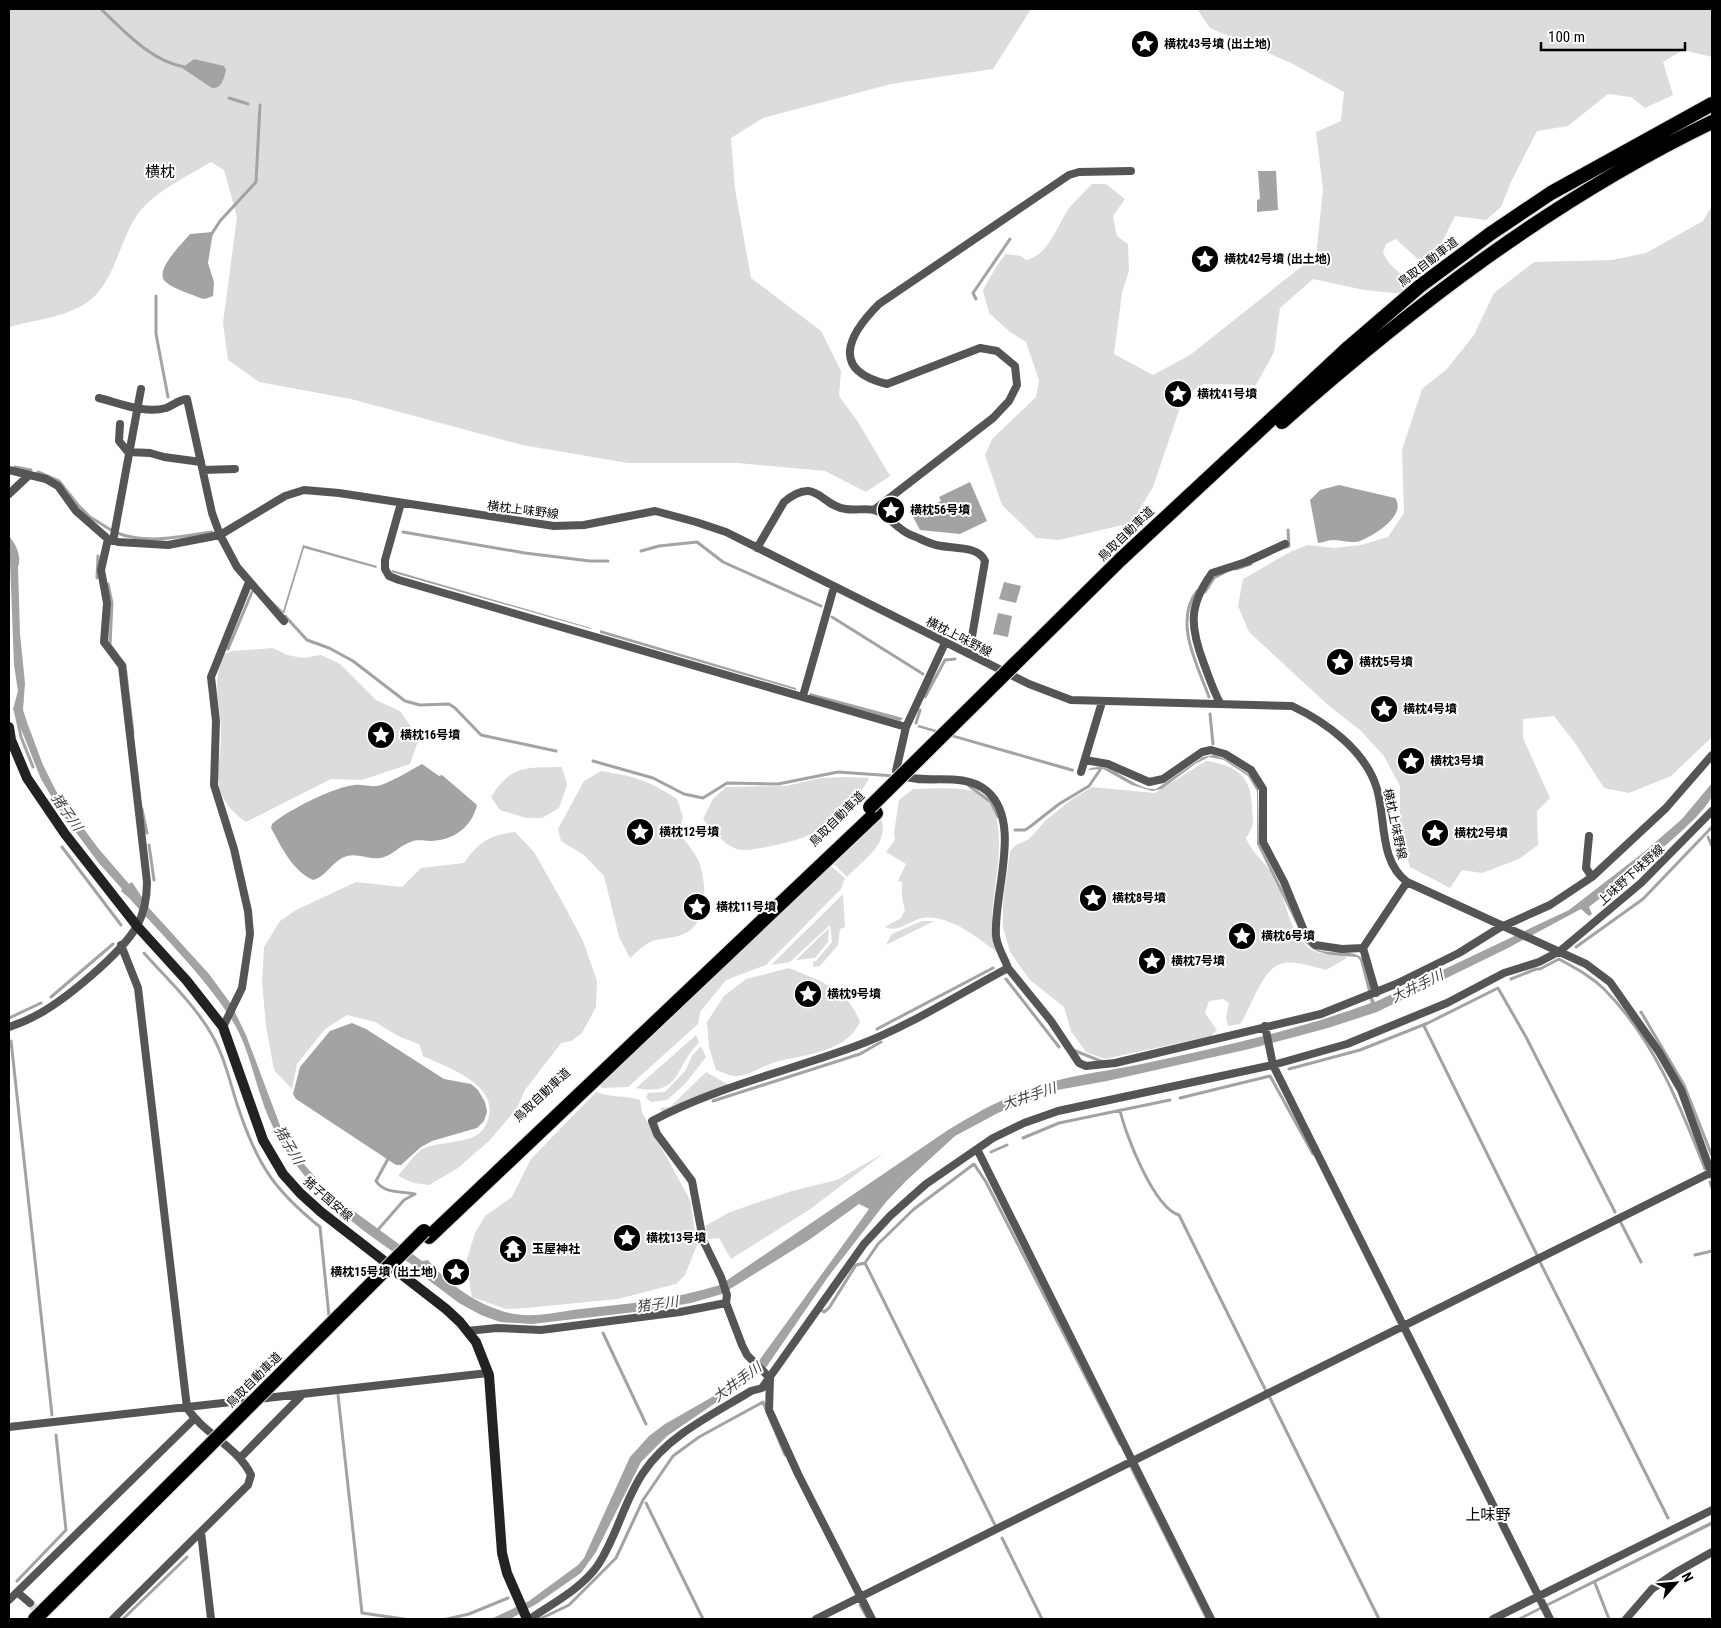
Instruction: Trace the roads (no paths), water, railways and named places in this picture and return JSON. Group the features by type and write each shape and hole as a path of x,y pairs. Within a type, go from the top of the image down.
{"highway":[{"name":"鳥取自動車道","path":"45,1619 205,1455 426,1234 709,973 1124,562 1349,347 1420,286 1490,234 1551,193 1712,104"},
{"name":"鳥取自動車道","path":"1124,562 1299,408 1432,296 1496,248 1625,169 1712,122"},
{"name":"鳥取自動車道","path":"35,1619 205,1455"}],"main road":[{"name":"猪子国安線","path":"9,727 11,740 27,778 65,834 137,926 187,981 223,1027 263,1140 283,1174 300,1194 321,1212 432,1297 460,1322 476,1342 488,1373 499,1533 507,1573 527,1619"}],"street":[{"path":"874,510 993,418 1009,401 1017,385 1015,366 1008,358 997,351 980,348 887,384 872,380 857,370 849,347 854,334 864,319 879,304 1069,175 1078,172 1131,171"},
{"path":"9,1027 35,1016 76,987 112,956 137,926 147,897 148,882 122,666 104,642 107,603 101,570 111,540 128,452 139,408 141,389"},
{"path":"99,398 139,408 166,408 173,402 187,399 212,513 220,535 237,567 284,621"},
{"path":"120,424 119,441 128,452 150,453 202,466 235,469"},
{"path":"9,470 46,479 58,486 76,511 111,540"},
{"path":"9,494 28,476"},
{"name":"横枕上味野線","path":"111,540 168,545 220,535 285,496 304,490 339,493 554,526 584,524 655,511 669,513 726,532 1029,684 1071,700 1292,706 1318,720 1347,744 1366,765 1377,789 1391,863 1399,876 1407,882 1506,925 1586,964 1610,982 1634,1014 1681,1090 1712,1173"},
{"path":"757,548 784,502 797,494 815,492 844,510 874,510 908,534 936,545 976,551 982,555 985,561 968,654"},
{"path":"401,503 386,560 385,569 389,576 906,727"},
{"path":"1220,703 1193,632 1194,610 1198,597 1212,573 1246,562 1285,544"},
{"path":"223,1027 242,988 250,934 248,910 234,849 214,785 216,720 211,678 249,582"},
{"path":"803,696 834,587"},
{"path":"945,643 906,727 896,771 899,774 920,779 964,779 982,787 995,798 1002,814 1005,849 996,911 996,939 1008,968 1031,995 1082,1066 1132,1059 1321,1014 1376,993 1459,953 1506,925 1550,905 1592,877 1666,808 1712,755"},
{"path":"1081,772 1102,702"},
{"path":"1085,760 1108,764 1149,782 1163,779 1202,752 1211,750 1225,754 1251,770 1263,789 1264,842 1284,882 1305,933 1316,945 1342,949 1363,948"},
{"name":"上味野下味野線","path":"770,1378 808,1320 864,1244 890,1216 926,1184 977,1149 1024,1123 1058,1111 1273,1066 1355,1041 1438,1006 1504,973 1539,962 1560,951 1659,867 1712,811"},
{"path":"1589,836 1586,868 1592,877"},
{"path":"1376,993 1363,948 1407,882"},
{"path":"113,1619 248,1485 251,1475 240,1458 194,1419 187,1408 138,988 130,963 121,945"},
{"path":"872,1619 769,1410 770,1378 746,1355 726,1303 727,1295 721,1277 703,1240 692,1181 656,1134 652,1121 710,1095 857,1046 1008,968"},
{"path":"1265,1026 1273,1066 1550,1619"},
{"path":"977,1149 1212,1619"},
{"path":"816,1619 1712,1173"},
{"path":"467,1331 498,1328 541,1330 680,1312 726,1303"},
{"path":"9,1427 488,1373"},
{"path":"527,1619 576,1587 598,1565 643,1473 658,1455 687,1430 752,1391 762,1388 770,1378"},
{"path":"240,1458 302,1395"},
{"path":"9,1600 194,1419"},
{"path":"1493,1619 1712,1510"},
{"path":"201,1532 211,1619"},
{"path":"1626,1619 1652,1589 1674,1573 1712,1552"},
{"path":"18,1592 30,1604"}],"water":[{"path":"194,59 224,66 226,70 218,87 212,88 182,68"},
{"path":"1258,171 1276,171 1278,210 1257,212 1257,200 1260,199"},
{"path":"213,232 208,263 214,282 213,296 205,299 200,298 178,290 167,283 163,278 165,266 190,234"},
{"path":"970,482 987,521 960,534 920,530 912,515 941,501 939,497"},
{"path":"1339,485 1395,498 1398,504 1397,511 1388,524 1360,541 1333,540 1318,543 1310,500 1320,490"},
{"path":"9,536 19,555 20,634 25,683 23,710 43,765 56,791 98,848 129,884 132,882 149,908 209,974 231,1004 246,1035 281,1128 295,1152 298,1151 296,1155 329,1193 422,1261 428,1260 461,1291 491,1307 512,1314 542,1315 634,1303 686,1294 720,1285 948,1130 1008,1097 1056,1081 1166,1059 1313,1022 1371,1003 1369,997 1372,996 1375,1002 1569,910 1644,852 1682,819 1712,783 1712,794 1706,805 1677,836 1589,907 1592,914 1589,916 1581,909 1506,949 1377,1012 1328,1028 1249,1049 1107,1081 1052,1091 998,1113 955,1136 886,1202 828,1277 765,1369 667,1436 641,1462 596,1552 581,1573 538,1603 512,1618 491,1619 529,1601 578,1565 584,1558 630,1457 649,1436 665,1424 726,1389 753,1369 869,1209 859,1204 809,1240 722,1294 691,1303 644,1311 532,1324 500,1322 481,1315 459,1303 419,1273 417,1268 372,1237 330,1203 295,1164 280,1141 268,1116 248,1055 232,1020 183,957 121,891 122,889 98,862 60,811 41,779 13,709 18,691 14,665"},
{"path":"303,545 377,566 376,568 304,548 284,614 253,583 283,611"},
{"path":"392,570 591,628 591,629 391,572"},
{"path":"1004,582 1021,586 1016,603 999,599"},
{"path":"998,613 1012,616 1008,637 993,634"},
{"path":"600,630 796,688 796,690 600,633"},
{"path":"810,693 903,718 900,721 809,695"},
{"path":"919,725 1074,769 1073,772 917,727"},
{"path":"1214,755 1225,759 1250,775 1258,787 1259,843 1311,946 1324,951 1359,956 1368,967 1374,991 1368,991 1360,960 1357,957 1322,953 1310,947 1305,942 1257,844 1257,791 1248,776 1224,760 1209,757 1195,764 1162,789 1152,791 1132,785 1103,769 1087,770 1096,767 1105,768 1138,785 1156,789 1203,757"},
{"path":"422,764 439,776 442,775 477,805 471,820 454,835 438,840 413,841 381,858 347,856 338,861 322,876 313,880 293,864 271,828 272,824 288,813 324,794 347,786 381,785"},
{"path":"352,1023 366,1029 444,1079 471,1084 478,1090 485,1102 487,1112 484,1121 477,1128 432,1141 421,1147 401,1165 396,1165 296,1099 293,1094 300,1067 330,1031"},
{"path":"1712,1521 1712,1525 1522,1619 1516,1619"}],"waterway":[{"path":"101,9 129,36 150,52 161,59 185,67"},
{"path":"229,98 248,104"},
{"path":"211,235 220,221 256,182 260,105"},
{"path":"976,299 973,293 1010,239"},
{"path":"156,296 156,334 168,397"},
{"path":"15,467 31,470"},
{"path":"38,472 59,481 78,505"},
{"path":"79,506 90,517 111,530"},
{"path":"1286,547 1289,546 1288,530"},
{"path":"117,533 129,537 153,539 212,532"},
{"path":"403,532 525,553 590,561 608,561"},
{"path":"641,551 659,546 697,542 723,562 821,606"},
{"path":"97,578 98,556"},
{"path":"1236,569 1251,564"},
{"path":"1205,592 1214,578 1225,572"},
{"path":"108,584 112,603 110,645 125,665 133,733"},
{"path":"1197,591 1190,603 1187,616 1187,630 1194,658 1209,697"},
{"path":"228,649 252,592"},
{"path":"285,616 307,640 329,648 353,661 405,701 420,705 449,704 481,735 556,751"},
{"path":"832,617 923,674"},
{"path":"925,697 945,660 955,659"},
{"path":"15,709 21,737 33,767"},
{"path":"916,723 920,710"},
{"path":"1210,714 1213,744"},
{"path":"593,761 653,778 684,794 703,798 727,783 778,784 838,772 895,776"},
{"path":"1015,830 1025,830 1059,804 1089,786 1100,770"},
{"path":"918,782 936,782"},
{"path":"969,786 991,802 998,817"},
{"path":"142,809 147,833"},
{"path":"1576,947 1643,899 1712,827"},
{"path":"1708,837 1712,846"},
{"path":"149,845 154,880"},
{"path":"62,847 121,925"},
{"path":"51,997 113,944"},
{"path":"144,953 189,1003 212,1035 224,1062 245,1127 268,1174 290,1200 320,1227 329,1316"},
{"path":"1511,979 1540,969 1559,959 1599,984 1637,1029 1664,1073 1705,1169"},
{"path":"877,1029 993,968"},
{"path":"1006,979 1059,1047"},
{"path":"1289,1069 1360,1050 1428,1023 1498,988 1526,1037 1615,1212"},
{"path":"9,1018 41,1003"},
{"path":"1641,1012 1684,1085 1712,1156"},
{"path":"1424,1026 1537,1255"},
{"path":"11,1041 52,1415"},
{"path":"713,1101 860,1054 881,1042"},
{"path":"1073,1050 1103,1062"},
{"path":"1180,1098 1270,1076 1313,1154"},
{"path":"1023,1138 1059,1123 1170,1100"},
{"path":"1120,1110 1128,1136 1142,1169 1160,1199 1169,1209 1179,1215 1266,1391"},
{"path":"991,1152 1007,1145"},
{"path":"376,1232 404,1200 415,1194 388,1190 376,1181 389,1157"},
{"path":"821,1310 824,1312 829,1308 856,1265 865,1263 878,1244 914,1209 974,1164 986,1182 1120,1444"},
{"path":"1710,1182 1712,1188"},
{"path":"1620,1221 1641,1262"},
{"path":"1695,1255 1712,1251"},
{"path":"1540,1262 1668,1518"},
{"path":"865,1263 995,1525"},
{"path":"603,1333 646,1424"},
{"path":"338,1395 362,1613 404,1619"},
{"path":"1270,1398 1379,1619"},
{"path":"540,1619 569,1605 616,1558 643,1500 673,1456 699,1437 763,1402 785,1455"},
{"path":"17,1581 66,1530 56,1435"},
{"path":"1131,1467 1207,1619"},
{"path":"646,1503 703,1619"},
{"path":"1002,1538 1042,1619"},
{"path":"123,1619 187,1557"},
{"path":"1595,1583 1609,1619"},
{"path":"447,1619 469,1614 508,1598"},
{"path":"860,1605 868,1619"}],"tunnel":[{"path":"30,1603 45,1619"}],"place":[{"name":"横枕43号墳 (出土地)","path":"1145,44"},
{"name":"横枕42号墳 (出土地)","path":"1205,259"},
{"name":"横枕41号墳","path":"1178,394"},
{"name":"横枕56号墳","path":"891,510"},
{"name":"横枕5号墳","path":"1340,662"},
{"name":"横枕4号墳","path":"1384,709"},
{"name":"横枕16号墳","path":"381,735"},
{"name":"横枕3号墳","path":"1411,761"},
{"name":"横枕12号墳","path":"640,832"},
{"name":"横枕2号墳","path":"1435,833"},
{"name":"横枕8号墳","path":"1093,898"},
{"name":"横枕11号墳","path":"697,907"},
{"name":"横枕6号墳","path":"1242,936"},
{"name":"横枕7号墳","path":"1152,961"},
{"name":"横枕9号墳","path":"808,994"},
{"name":"横枕13号墳","path":"627,1238"},
{"name":"玉屋神社","path":"513,1249"},
{"name":"横枕15号墳 (出土地)","path":"456,1272"}],"district":[{"name":"横枕","path":"160,172"},
{"name":"上味野","path":"1488,1515"}],"water label":[{"name":"猪子川","path":"67,812"},
{"name":"大井手川","path":"1417,986"},
{"name":"大井手川","path":"1029,1096"},
{"name":"猪子川","path":"289,1145"},
{"name":"猪子川","path":"657,1304"},
{"name":"大井手川","path":"737,1382"}]}
